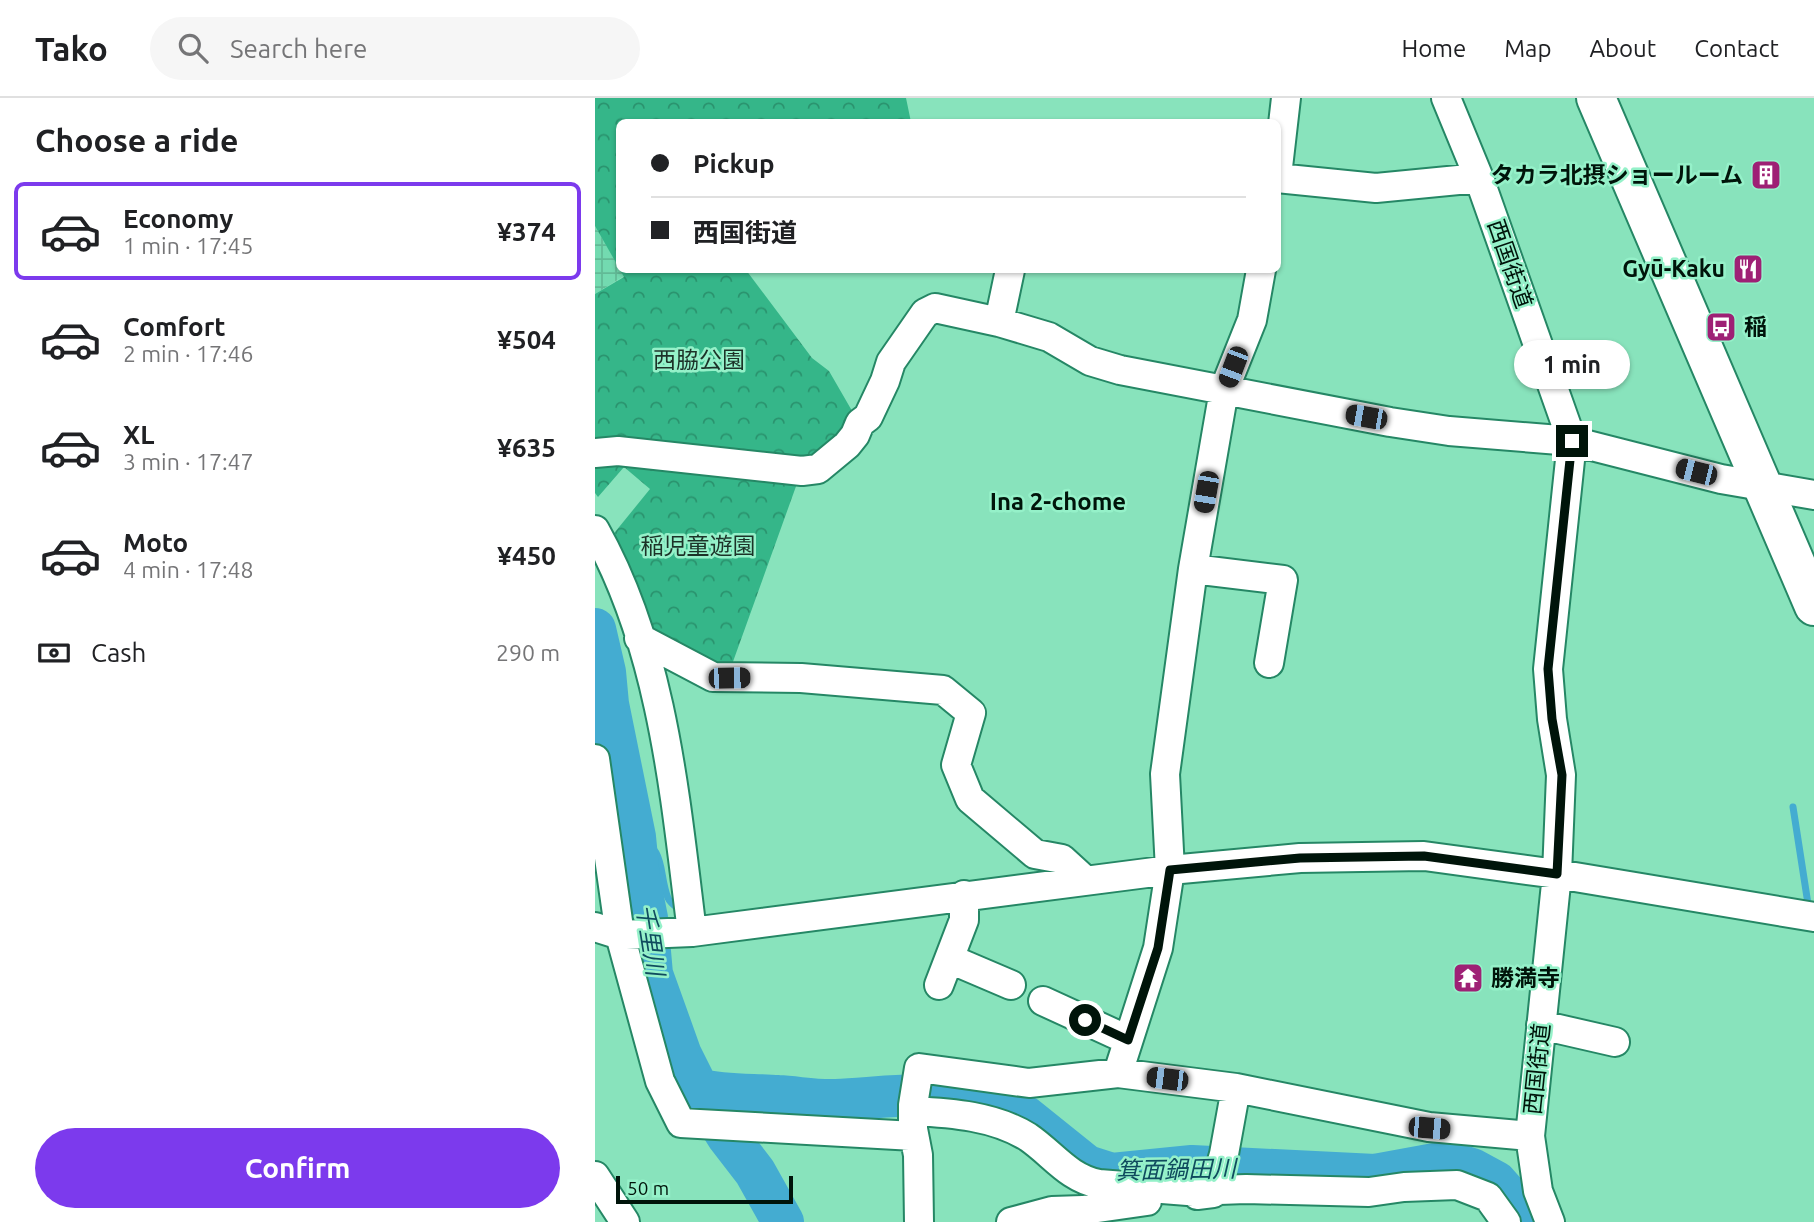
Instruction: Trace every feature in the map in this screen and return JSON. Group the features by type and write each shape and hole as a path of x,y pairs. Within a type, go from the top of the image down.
{"highway":[{"path":"1596,98 1814,606"}],"street":[{"path":"1281,142 1286,98"},
{"name":"西国街道","path":"1446,98 1479,178 1572,441 1548,669 1552,719 1562,775 1557,874 1530,1136 1538,1191 1550,1222"},
{"path":"1281,177 1375,188 1479,178"},
{"path":"999,322 1009,273"},
{"path":"1118,1073 1158,948 1170,870 1165,774 1193,569 1224,390 1251,320 1260,273"},
{"path":"595,453 618,451 802,471 818,468 848,445 859,423 867,417 891,362 925,313 935,308 999,322 1049,337 1090,361 1120,370 1389,422 1449,431 1572,441 1721,479 1814,495"},
{"path":"595,530 618,576 652,682 668,754 689,932"},
{"path":"1193,569 1283,580 1269,663"},
{"path":"639,638 713,677 801,677 943,690 971,712 956,765 969,799 1035,854 1062,859 1085,880"},
{"path":"595,759 615,933 660,1081 681,1123 763,1126 914,1117 987,1119 1027,1137 1066,1170 1093,1183 1219,1190 1369,1192 1404,1187 1457,1185 1488,1197 1506,1222"},
{"path":"615,933 689,932 1170,870 1300,858 1424,856 1557,874 1814,917"},
{"path":"939,985 964,920 964,895"},
{"path":"950,959 1011,985"},
{"path":"1043,1000 1128,1040"},
{"path":"1541,1025 1615,1042"},
{"path":"919,1222 918,1155 914,1117 919,1068 1030,1083 1118,1073 1236,1088 1429,1128 1530,1136"},
{"path":"1215,1188 1236,1088"},
{"path":"595,1176 625,1222"},
{"path":"1011,1222 1052,1211 1083,1210 1215,1188"}],"shaded area":[{"path":"595,226 616,262 616,273 622,273 624,276 595,294"}],"green space":[{"path":"595,98 906,98 910,119 616,119 616,263 595,226"},
{"name":"西脇公園","path":"622,273 748,273 812,358 829,371 855,416 815,461 595,445 595,294 624,277"},
{"name":"稲児童遊園","path":"595,461 799,478 730,670 652,632 611,537 650,489 624,467 598,497 595,493"}],"waterway":[{"name":"千里川","path":"595,629 635,837 652,974 681,1055 698,1089 728,1137 755,1172 783,1222"},
{"path":"1793,807 1808,904 1813,905"},
{"path":"635,837 652,847 657,854 668,898 680,910"},
{"path":"622,881 639,878"},
{"name":"箕面鍋田川","path":"698,1089 728,1094 821,1100 908,1095 957,1096 981,1100 1026,1117 1087,1166 1112,1174 1192,1166 1375,1175 1435,1164 1459,1165 1496,1182 1512,1200 1522,1222"}],"place":[{"name":"タカラ北摂ショールーム","path":"1766,175"},
{"name":"Gyū-Kaku","path":"1748,269"},
{"name":"稲","path":"1721,327"},
{"name":"勝満寺","path":"1468,978"}],"district":[{"name":"Ina 2-chome","path":"1058,502"}],"route":[{"path":"1085,1020 1128,1040 1158,948 1170,870 1300,858 1424,856 1557,874 1562,775 1552,719 1548,669 1572,441"}]}
